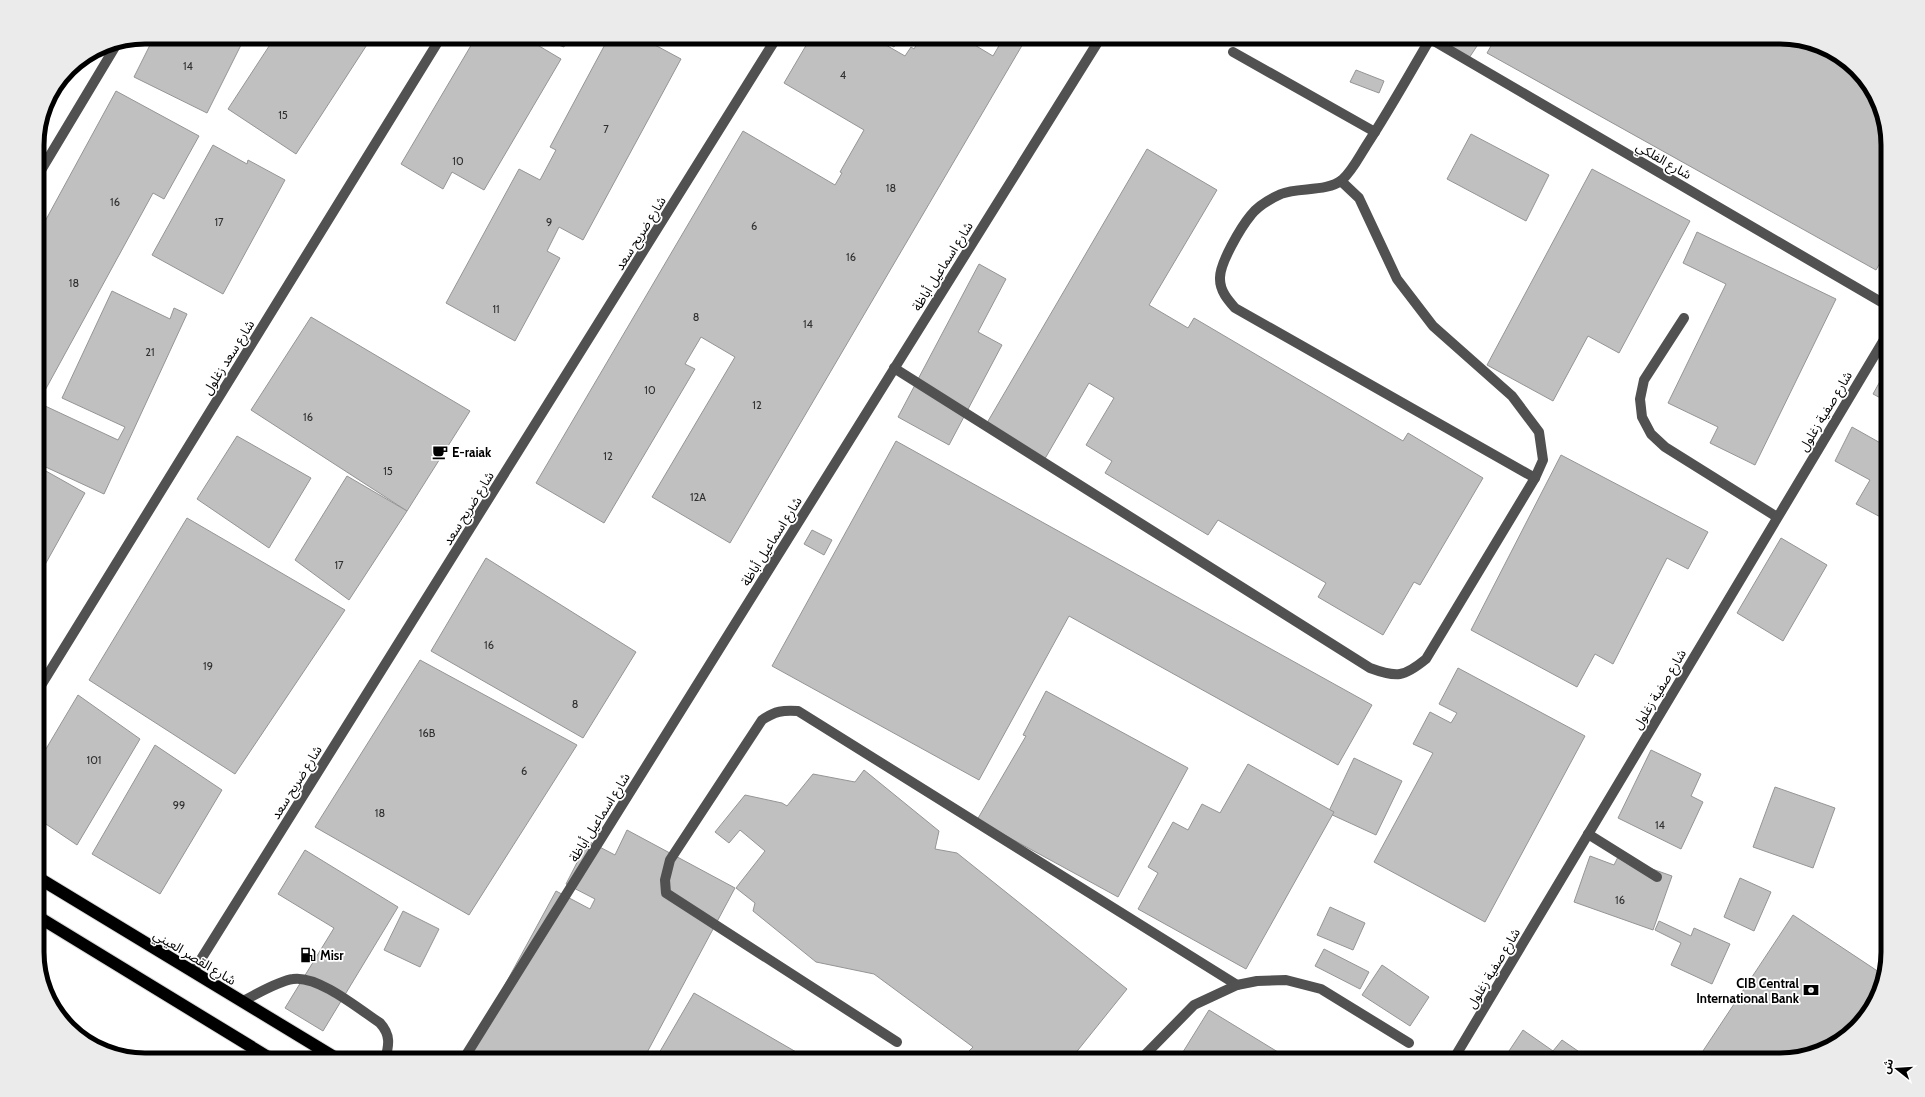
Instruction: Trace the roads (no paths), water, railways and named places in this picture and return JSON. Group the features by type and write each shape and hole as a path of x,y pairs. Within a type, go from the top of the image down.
{"highway":[{"name":"شارع القصر العيني","path":"44,881 328,1053"},
{"path":"44,920 262,1053"}],"street":[{"name":"شارع سعد زغلول","path":"44,681 437,44"},
{"name":"شارع ضريح سعد","path":"193,972 773,44"},
{"name":"شارع اسماعيل أباظة","path":"467,1053 1097,44"},
{"path":"1425,44 1375,132 1352,168 1341,180 1320,188 1282,194 1265,202 1251,215 1222,263 1220,280 1224,295 1235,308 1535,478"},
{"name":"شارع الفلكي","path":"1438,44 1881,302"},
{"path":"44,165 114,49"},
{"path":"1233,52 1375,132"},
{"path":"894,368 1370,668 1390,676 1410,672 1426,659 1535,478 1543,460 1539,432 1512,396 1433,326 1397,279 1359,198 1341,180"},
{"path":"1684,318 1644,380 1640,399 1642,418 1651,434 1665,447 1777,517"},
{"name":"شارع صفية زغلول","path":"1457,1053 1881,344"},
{"path":"897,1042 666,893 665,880 670,860 762,720 772,713 782,710 798,711 1237,985"},
{"path":"1588,834 1657,877"},
{"path":"243,1001 292,979 304,978 317,982 380,1023 386,1030 389,1039 386,1053"},
{"path":"1147,1053 1194,1005 1237,985 1257,981 1286,980 1321,989 1409,1043"}],"place":[{"name":"E-raiak","path":"440,452"},
{"name":"Misr","path":"308,955"},
{"name":"CIB Central International Bank","path":"1811,990"}]}
